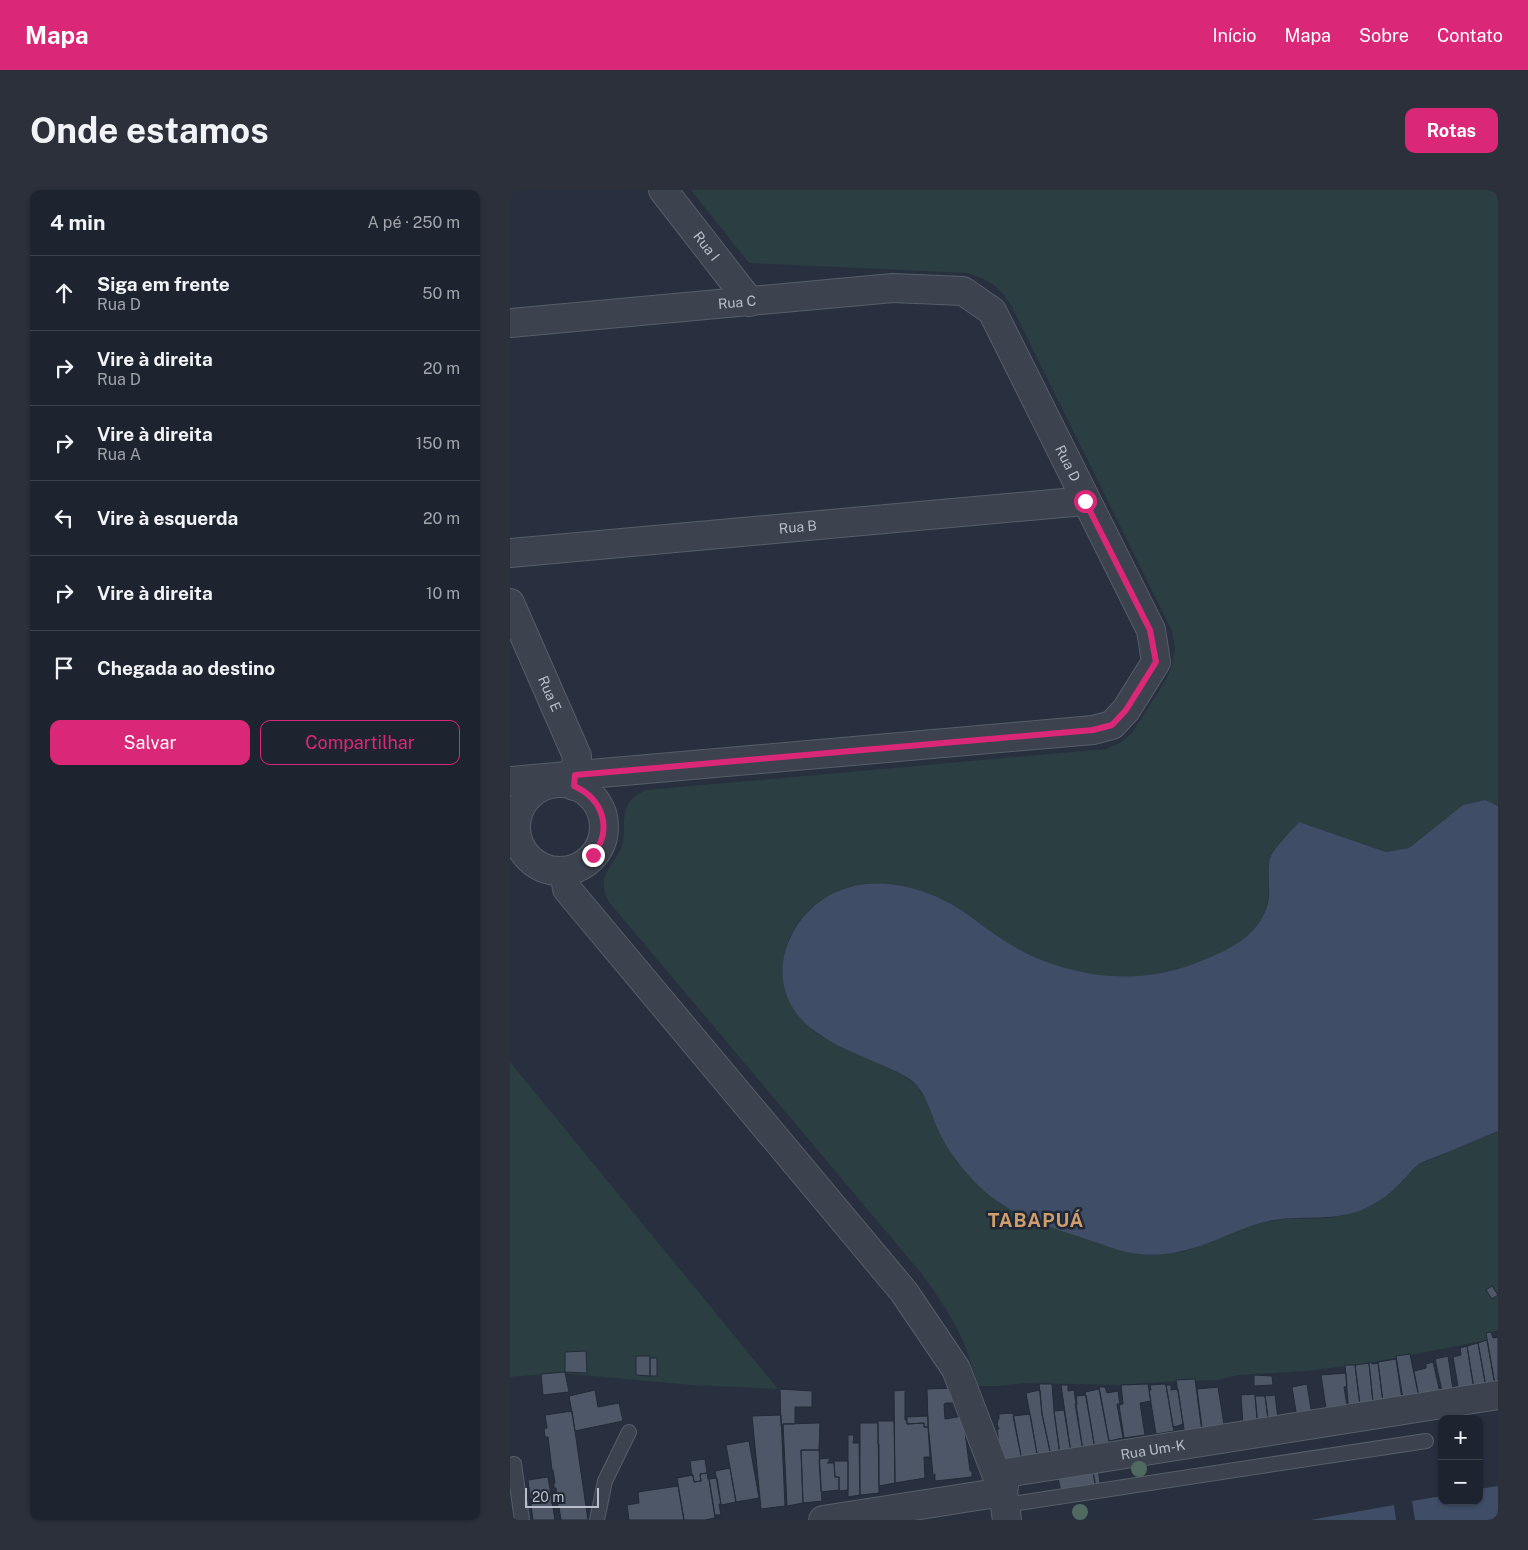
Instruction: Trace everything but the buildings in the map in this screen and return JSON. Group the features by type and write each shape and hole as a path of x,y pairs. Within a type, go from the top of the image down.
{"street":[{"name":"Rua I","path":"662,190 750,302"},
{"name":"Rua C","path":"510,324 893,288 962,291"},
{"name":"Rua D","path":"575,780 1093,730 1112,725 1126,710 1156,662 1150,630 992,311 962,291"},
{"name":"Rua B","path":"510,553 1085,501"},
{"name":"Rua E","path":"510,603 577,756 575,780"},
{"path":"510,781 575,780"},
{"path":"575,780 599,807 603,818 603,834 598,848 589,860 576,868 564,870 543,867 530,859 520,844 516,823 522,806 534,792 550,784 575,780"},
{"path":"564,870 567,889 904,1292 956,1369 1005,1506 823,1520"},
{"name":"Rua Um-K","path":"1005,1506 1006,1473 1498,1395"}],"lane":[{"path":"597,1520 605,1481 629,1432"},
{"path":"1005,1506 1426,1441"},
{"path":"514,1464 522,1520"}],"shaded area":[{"path":"691,190 1498,190 1498,806 1485,800 1463,805 1409,848 1386,852 1299,822 1270,857 1268,901 1255,930 1240,942 1221,953 1168,972 1124,977 1080,973 1066,969 1041,960 1017,948 1001,939 964,912 941,899 923,891 885,883 848,887 814,906 794,929 786,947 783,967 784,985 790,1002 807,1025 820,1036 903,1075 916,1085 927,1101 938,1130 956,1161 972,1179 998,1202 1029,1218 1117,1249 1154,1255 1182,1252 1239,1229 1263,1222 1287,1219 1328,1218 1344,1215 1359,1210 1387,1195 1400,1184 1415,1166 1498,1131 1498,1330 1487,1333 1487,1340 1369,1363 1307,1371 1238,1375 1218,1380 1118,1385 1025,1383 978,1386 968,1354 956,1327 921,1273 609,902 606,897 604,880 622,846 626,809 633,798 646,790 1106,749 1120,743 1132,733 1167,678 1175,649 1172,631 1011,305 997,288 981,278 967,273 749,263"},
{"path":"510,1062 778,1389 691,1385 561,1373 510,1377"}],"water":[{"path":"1485,800 1498,806 1498,1131 1419,1164 1386,1196 1355,1212 1332,1217 1263,1222 1197,1247 1180,1252 1159,1254 1139,1254 1122,1251 1040,1223 1013,1211 989,1195 968,1175 945,1143 925,1098 911,1080 898,1072 836,1044 807,1025 796,1013 788,998 783,980 785,951 798,924 810,910 827,897 845,889 864,884 905,886 924,892 961,910 1020,950 1044,961 1069,969 1104,976 1121,977 1156,974 1173,970 1228,949 1255,928 1266,909 1269,897 1270,858 1299,822 1386,852 1409,848 1463,805"},
{"path":"1498,1486 1498,1520 1415,1520 1412,1501 1438,1497 1438,1505 1483,1505 1483,1488"},
{"path":"1394,1505 1396,1520 1310,1520"}],"district":[{"name":"TABAPUÁ","path":"1036,1220"}],"route":[{"path":"593,855 601,842 603,818 599,807 592,797 582,789 574,786 575,775 1093,730 1112,725 1126,710 1156,662 1150,630 1085,501"}]}
